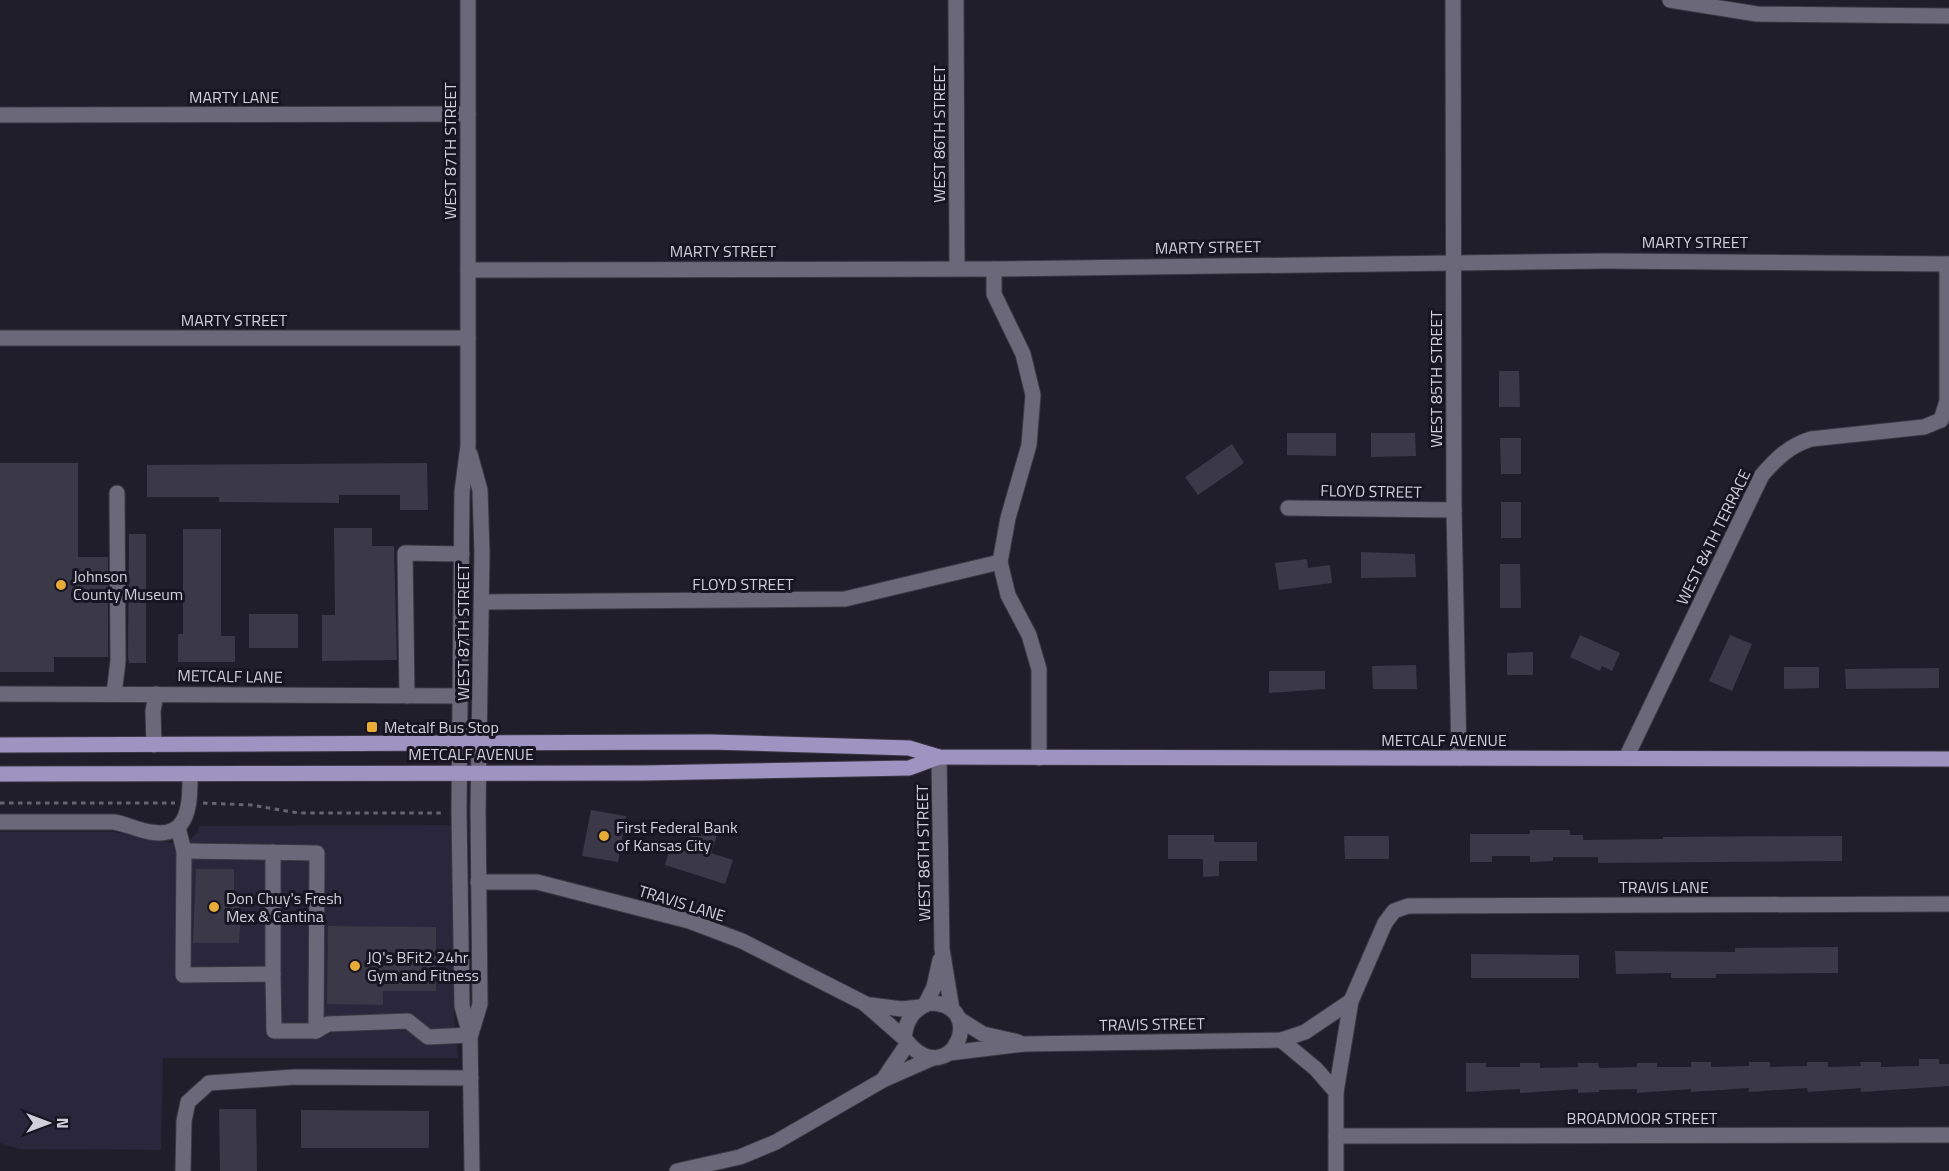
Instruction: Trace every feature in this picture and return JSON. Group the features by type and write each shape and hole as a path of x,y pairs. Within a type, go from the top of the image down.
{"main road":[{"name":"METCALF AVENUE","path":"0,746 711,742 898,747 939,757 1949,759"},
{"name":"METCALF AVENUE","path":"0,774 644,773 909,768 939,757"}],"street":[{"name":"WEST 87TH STREET","path":"468,0 468,446 462,492 459,812 462,1006 471,1035"},
{"name":"WEST 86TH STREET","path":"956,0 957,267"},
{"name":"WEST 85TH STREET","path":"1453,0 1454,510 1459,758"},
{"path":"1670,0 1756,14 1949,16"},
{"name":"MARTY LANE","path":"0,115 468,114"},
{"name":"MARTY STREET","path":"468,270 957,267 994,269 1752,260 1948,264"},
{"path":"1945,424 1948,264"},
{"path":"994,269 994,294 1023,354 1033,395 1029,445 1008,519 1000,562 1008,595 1029,635 1039,669 1039,758"},
{"name":"MARTY STREET","path":"0,338 468,338"},
{"name":"WEST 84TH TERRACE","path":"1626,758 1762,475 1777,457 1795,444 1810,439 1945,424"},
{"name":"WEST 87TH STREET","path":"468,446 480,490 482,602 478,882 480,1004 471,1035 472,1171"},
{"path":"114,694 118,661 117,493"},
{"name":"FLOYD STREET","path":"1288,508 1454,510"},
{"path":"407,696 405,553 462,554"},
{"name":"FLOYD STREET","path":"482,602 844,599 1000,562"},
{"path":"154,745 153,711 156,693"},
{"name":"METCALF LANE","path":"0,694 460,696"},
{"name":"WEST 86TH STREET","path":"939,757 942,949 956,1015"},
{"path":"0,822 114,822 132,825 147,832 168,834 178,828 190,803 190,774"},
{"path":"178,828 184,851 183,975 273,974"},
{"path":"184,851 317,853 316,1031"},
{"path":"273,852 274,1031 316,1031 328,1024 408,1022 428,1037 471,1035"},
{"name":"TRAVIS LANE","path":"478,882 537,882 689,921 742,941 864,1003 906,1041"},
{"name":"TRAVIS LANE","path":"1351,1001 1385,922 1394,911 1408,906 1949,904"},
{"name":"WEST 86TH STREET","path":"923,1006 934,987 942,949"},
{"path":"1336,1171 1336,1092 1351,1001"},
{"name":"TRAVIS STREET","path":"949,1053 1024,1044 1281,1040 1305,1032 1351,1001"},
{"name":"TRAVIS LANE","path":"864,1003 902,1009 923,1006"},
{"path":"677,1171 740,1157 776,1142 883,1080 949,1053 960,1040 962,1032 956,1015 938,1003 923,1006 908,1020 906,1041 883,1080"},
{"name":"TRAVIS STREET","path":"956,1015 983,1034 1024,1044"},
{"path":"1281,1040 1316,1069 1336,1092"},
{"path":"906,1041 918,1053 933,1058"},
{"path":"183,1171 184,1121 188,1102 209,1083 295,1077 471,1078"},
{"name":"BROADMOOR STREET","path":"1336,1136 1949,1135"}],"path":[{"path":"0,804 174,803"},
{"path":"200,803 251,805 299,813 459,812"}],"shaded area":[{"path":"454,825 453,1004 458,1058 163,1058 161,1150 19,1149 0,1143 0,832 114,832 176,844 187,842 197,833 199,826"}],"building":[{"path":"1499,371 1519,371 1520,407 1499,407"},
{"path":"1287,433 1336,433 1336,456 1287,455"},
{"path":"1371,433 1415,433 1416,456 1371,457"},
{"path":"1500,438 1521,438 1521,474 1501,474"},
{"path":"1232,444 1244,463 1198,495 1185,477"},
{"path":"0,463 78,463 78,557 108,557 108,657 54,657 54,672 0,672"},
{"path":"427,463 428,510 400,510 400,495 339,495 339,503 219,502 219,497 147,497 147,465"},
{"path":"1501,502 1521,502 1521,538 1501,538"},
{"path":"334,528 372,528 372,546 394,546 397,660 322,661 322,615 335,615"},
{"path":"183,529 221,529 221,636 235,636 235,662 178,662 178,634 183,634"},
{"path":"129,534 146,534 146,663 129,663 128,657"},
{"path":"1361,552 1415,554 1416,577 1361,578"},
{"path":"1307,559 1308,568 1330,565 1332,583 1279,590 1275,563"},
{"path":"1500,564 1520,564 1521,608 1500,608"},
{"path":"249,614 298,614 298,648 249,648"},
{"path":"1580,635 1620,653 1612,671 1602,666 1600,671 1570,657"},
{"path":"1730,635 1752,644 1732,691 1709,681"},
{"path":"1533,652 1533,675 1507,675 1507,653"},
{"path":"1416,665 1417,689 1373,689 1372,666"},
{"path":"1784,667 1819,667 1819,688 1784,689"},
{"path":"1939,668 1939,688 1846,689 1845,669"},
{"path":"1269,671 1325,671 1325,689 1269,693"},
{"name":"First Federal Bank of Kansas City","path":"591,810 626,816 618,862 582,856"},
{"path":"694,827 717,835 711,853 733,860 725,884 665,865 672,841 687,846"},
{"path":"1530,830 1570,830 1570,835 1583,835 1583,840 1842,836 1842,861 1598,863 1598,857 1553,857 1553,861 1530,862 1530,856 1492,856 1492,862 1470,862 1470,834 1530,834"},
{"path":"1168,835 1214,835 1214,842 1257,842 1257,861 1219,861 1219,876 1203,877 1203,859 1168,859"},
{"path":"1344,836 1389,836 1389,859 1345,859"},
{"name":"Don Chuy's Fresh Mex & Cantina","path":"196,869 234,869 234,902 239,902 239,912 241,912 239,943 193,943"},
{"path":"328,926 436,927 436,991 383,991 383,1005 327,1004"},
{"path":"1838,947 1838,973 1716,974 1716,978 1671,978 1671,973 1616,974 1615,951 1735,952 1735,948"},
{"path":"1471,954 1579,955 1579,978 1471,978"},
{"path":"1919,1059 1939,1059 1939,1064 1949,1064 1949,1086 1861,1092 1861,1088 1808,1092 1807,1088 1749,1092 1749,1088 1637,1093 1637,1089 1578,1093 1578,1089 1520,1093 1520,1089 1466,1092 1466,1063 1486,1063 1486,1067 1520,1067 1520,1063 1540,1063 1540,1068 1578,1067 1578,1063 1598,1063 1599,1068 1637,1067 1637,1063 1657,1063 1657,1067 1691,1067 1691,1062 1711,1062 1711,1067 1749,1066 1749,1062 1770,1062 1770,1067 1807,1066 1807,1062 1828,1062 1828,1067 1861,1066 1860,1062 1881,1062 1881,1067 1919,1066"},
{"path":"219,1109 256,1109 257,1171 220,1171"},
{"path":"301,1110 429,1111 429,1148 301,1148"}],"place":[{"name":"Johnson County Museum","path":"61,585"},
{"name":"Metcalf Bus Stop","path":"372,727"},
{"name":"First Federal Bank of Kansas City","path":"604,836"},
{"name":"Don Chuy's Fresh Mex & Cantina","path":"214,907"},
{"name":"JQ's BFit2 24hr Gym and Fitness","path":"355,966"}]}
